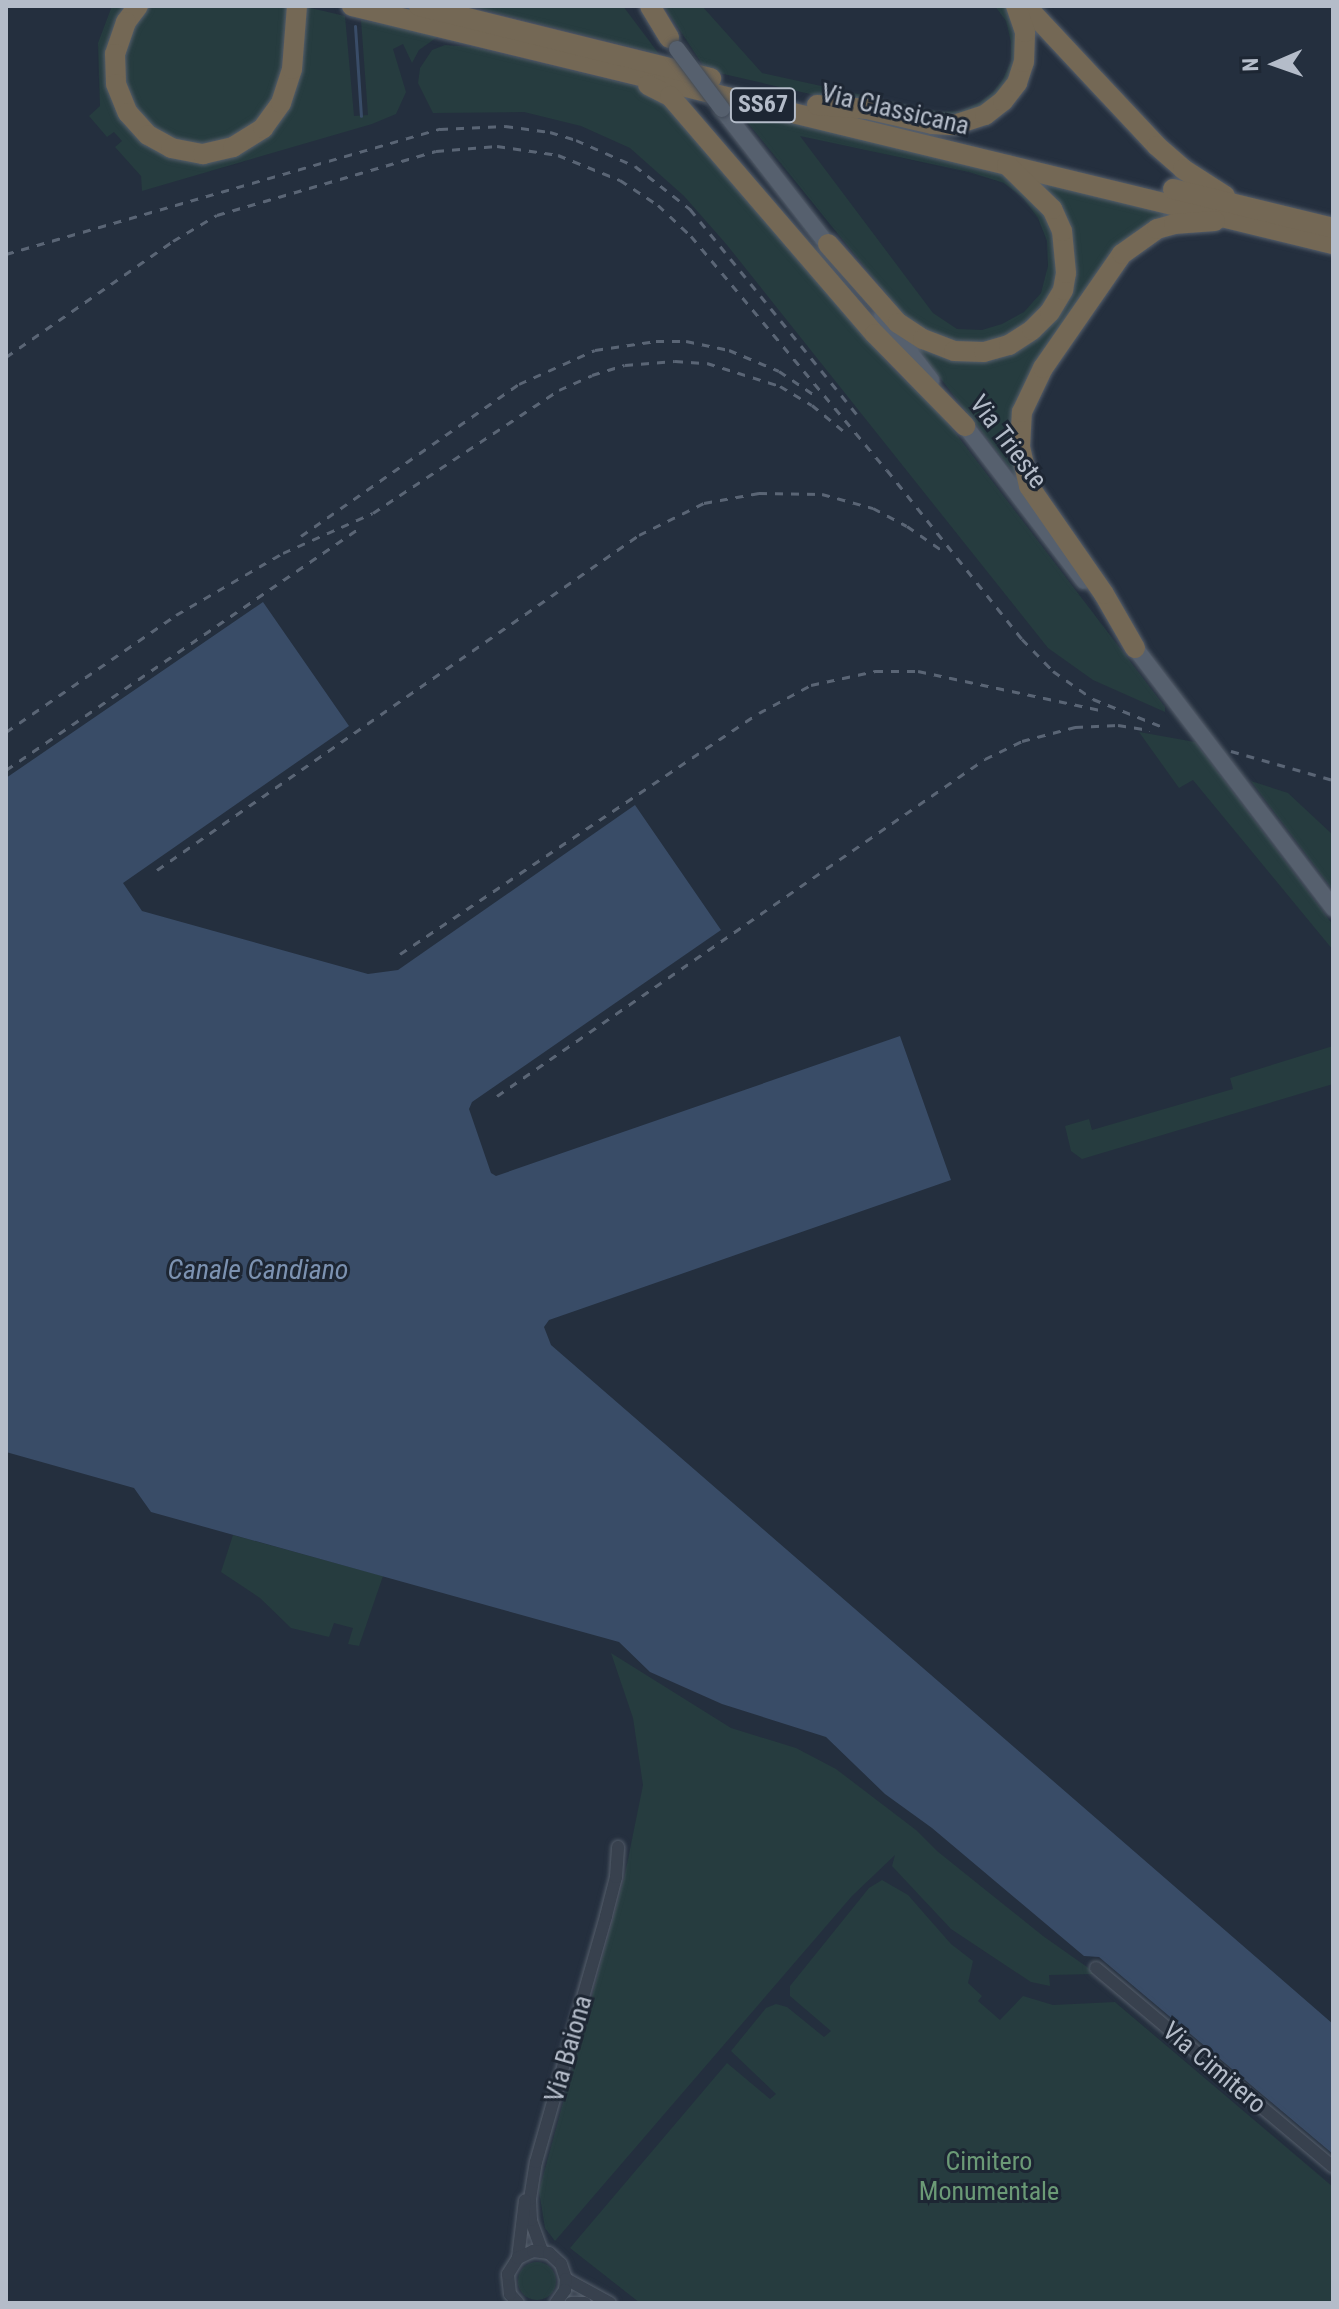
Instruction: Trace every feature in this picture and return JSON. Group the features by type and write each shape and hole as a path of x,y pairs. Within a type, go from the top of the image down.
{"highway":[{"path":"138,6 126,22 115,54 116,84 128,113 148,135 171,148 203,154 233,147 263,128 281,103 292,69 296,10"},
{"name":"Via Classicana","path":"352,6 1333,244"},
{"name":"Via Classicana","path":"419,6 1333,228"},
{"path":"445,6 472,18"},
{"path":"647,6 673,43"},
{"path":"817,105 867,109 932,124 954,125 985,115 1003,101 1017,83 1024,62 1025,32 1016,6"},
{"path":"1026,6 1157,146 1183,169 1238,205"},
{"path":"545,53 655,87 670,96 875,334 965,426"},
{"path":"828,244 898,323 923,339 954,351 984,352 1009,345 1032,330 1050,312 1063,290 1066,262 1062,231 1052,209 1033,187 1004,163"},
{"path":"1135,648 1104,594 1029,486 1020,448 1022,412 1043,368 1099,284 1133,244 1174,224 1201,220 1250,224"}],"main road":[{"name":"Via Trieste","path":"673,43 1333,908"}],"street":[{"name":"Via Baiona","path":"542,2251 531,2220 530,2199 536,2162 606,1916 616,1877 618,1847"},
{"name":"Via Cimitero","path":"1096,1968 1333,2167"},
{"path":"518,2258 523,2207 536,2162"},
{"path":"517,2303 508,2284 512,2265 518,2258 542,2251 561,2264 566,2279 565,2290 556,2303"},
{"path":"566,2279 610,2303"},
{"path":"571,2303 585,2303"}],"green space":[{"path":"112,6 128,6 108,74 174,155 262,138 302,6 345,16 354,116 368,115 361,20 440,35 419,50 412,63 403,44 393,49 406,92 396,114 372,124 142,191 141,176 115,147 122,141 114,132 107,137 89,116 100,106 98,43"},
{"path":"143,6 287,6 281,71 268,111 239,138 200,146 174,142 152,129 133,110 119,70 128,25"},
{"path":"470,6 623,6 659,54"},
{"path":"664,6 702,6 762,73 940,112 960,111 980,102 1003,79 1011,61 1011,42 1006,21 995,6 1010,6 1021,36 1010,82 972,115 906,116 706,70"},
{"path":"445,45 472,47 636,86 670,107 893,369 940,413 1165,707 1165,712 1093,680 1048,648 727,245 684,196 630,148 581,126 524,112 433,113 418,83 420,68 432,50"},
{"path":"731,102 1005,173 1035,197 1057,239 1058,279 1049,303 1019,334 967,347 911,324","holes":["800,136 969,172 1004,183 1023,198 1038,218 1047,241 1048,266 1041,293 1024,312 982,330 957,329 933,313"]},
{"path":"1026,173 1189,214 1107,258 1011,446 1015,475 914,344 936,355 971,361 1019,348 1071,269"},
{"path":"1139,732 1195,742 1333,925 1333,950 1193,780 1179,788"},
{"path":"1251,781 1288,793 1333,835 1333,890"},
{"path":"1333,1046 1333,1084 1082,1159 1071,1151 1065,1126 1089,1119 1092,1130 1233,1089 1230,1078"},
{"path":"233,1535 383,1576 359,1646 348,1644 353,1628 334,1623 329,1637 291,1628 260,1598 221,1572"},
{"path":"611,1653 731,1728 796,1748 836,1769 916,1830 937,1851 1043,1936 1097,1974 1049,1975 1050,1986 1031,1982 951,1929 892,1866 895,1855 852,1896 555,2241 545,2228 539,2191 624,1879 643,1785 633,1718"},
{"name":"Cimitero Monumentale","path":"882,1880 908,1895 951,1944 973,1961 968,1983 982,1996 978,2001 1000,2020 1023,1996 1053,2005 1115,2002 1333,2187 1333,2303 640,2303 570,2248 727,2063 770,2099 776,2094 731,2051 766,2008 776,2004 787,2007 824,2037 831,2031 790,1996 790,1986 869,1888"},
{"path":"537,2262 550,2268 556,2281 550,2294 537,2300 524,2294 518,2281 524,2268"}],"water":[{"name":"Canale Candiano","path":"263,602 349,726 123,883 142,911 368,974 398,970 635,805 721,930 472,1102 469,1109 491,1173 496,1176 900,1036 951,1180 549,1320 544,1327 551,1345 1333,2024 1333,2154 1099,1957 1084,1956 932,1828 885,1794 826,1737 722,1704 650,1672 619,1642 151,1512 134,1488 6,1452 6,778"}],"waterway":[{"path":"355,26 361,116"}],"railway":[{"path":"6,254 440,129 505,126 550,132 635,166 690,209 859,417"},
{"path":"6,357 173,241 217,215 436,151 497,146 558,155 620,180 658,205 691,236 887,470 1022,639 1053,671 1093,699 1163,727"},
{"path":"301,536 519,384 595,350 656,341 686,341 729,350 779,371 813,394"},
{"path":"6,732 176,615 283,553 373,513 559,390 592,375 625,365 675,361 707,363 780,386 812,405 847,434"},
{"path":"157,870 639,535 704,503 759,493 822,494 873,508 907,526 943,551"},
{"path":"6,770 359,528"},
{"path":"400,954 759,713 811,685 875,671 918,671 1105,711"},
{"path":"497,1096 985,759 1022,741 1075,727 1118,725 1150,730"},
{"path":"1231,751 1333,780"}]}
